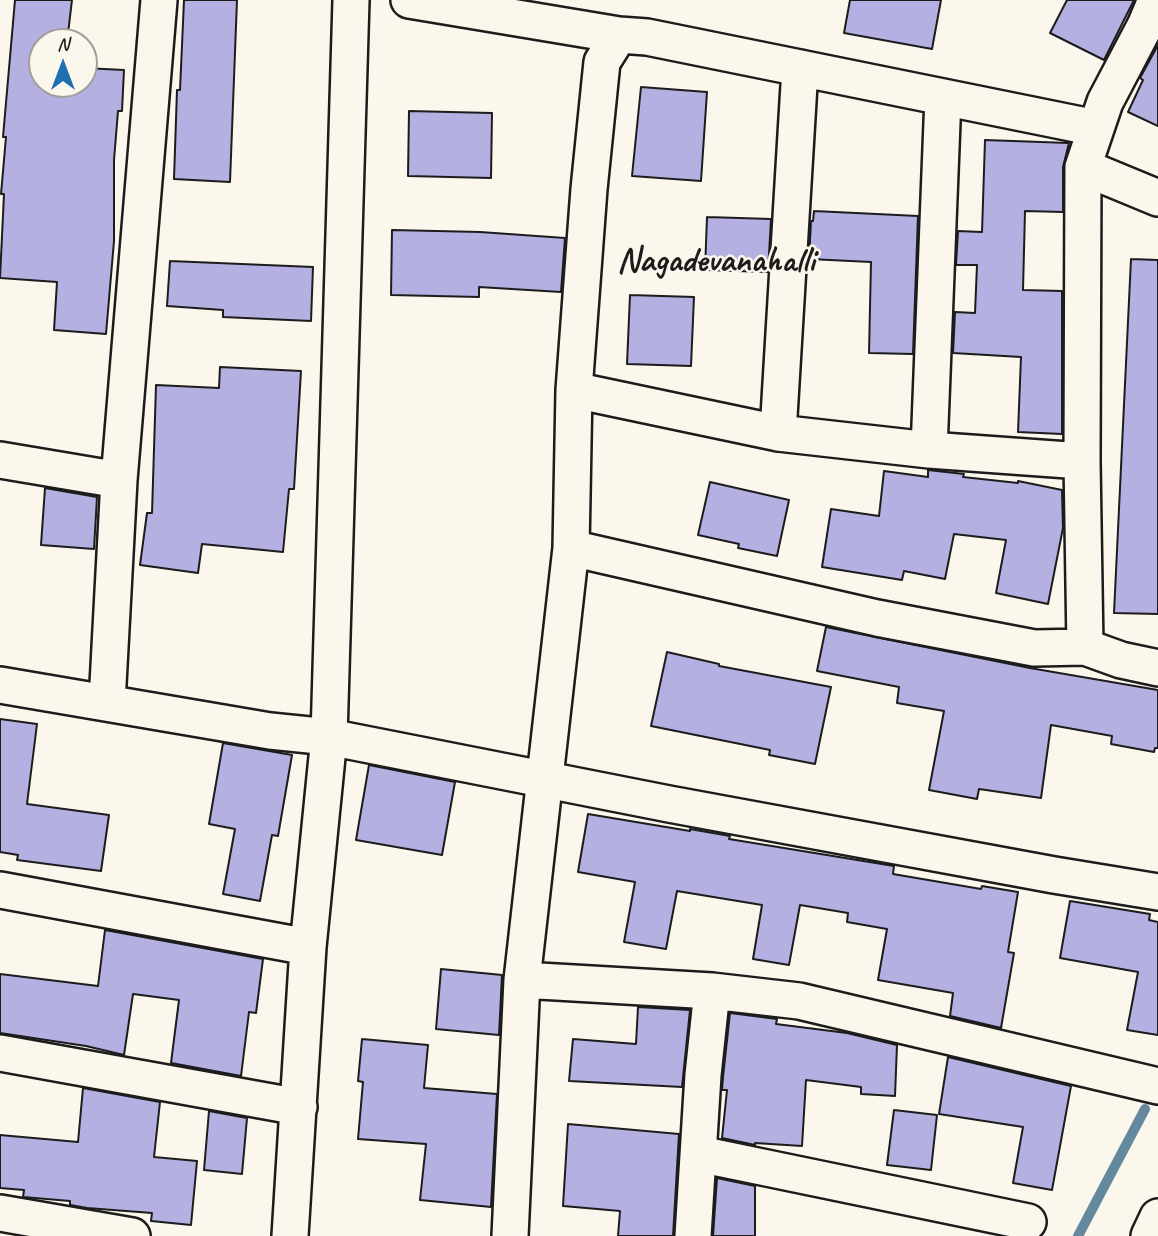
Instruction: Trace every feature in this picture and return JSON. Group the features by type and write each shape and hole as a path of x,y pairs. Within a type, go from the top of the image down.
{"street":[{"path":"107,703 119,480 159,0"},
{"path":"290,1236 308,947 329,737 351,0"},
{"path":"409,0 619,35 647,37 1096,128"},
{"path":"1085,646 1082,461 1083,167 1104,102 1153,19"},
{"path":"510,1236 522,980 571,548 574,390 589,189 602,62 619,35"},
{"path":"778,433 800,68"},
{"path":"929,450 943,97"},
{"path":"1083,167 1158,198"},
{"path":"574,390 778,433 929,450 1082,461"},
{"path":"0,460 119,480"},
{"path":"571,548 877,618 1034,648 1085,646 1121,660 1158,668"},
{"path":"0,685 270,731 329,737 958,858 1158,892"},
{"path":"0,890 308,947"},
{"path":"522,980 712,991 799,1001 1158,1086"},
{"path":"693,1236 703,1075 712,991"},
{"path":"0,1053 299,1107"},
{"path":"699,1154 1028,1223"},
{"path":"0,1213 132,1236"},
{"path":"1149,1236 1158,1217"}],"building":[{"path":"15,0 72,0 69,28 28,28 28,98 98,98 98,69 124,70 122,111 118,111 114,160 114,241 106,334 54,330 57,282 0,278 4,194 1,194 6,137 3,137"},
{"path":"184,0 237,0 230,182 174,179"},
{"path":"850,0 941,0 932,49 844,33"},
{"path":"1067,0 1134,0 1104,60 1050,33"},
{"path":"1158,45 1158,126 1128,112 1143,80 1140,78"},
{"path":"641,87 707,92 701,181 632,176"},
{"path":"409,111 492,113 491,178 408,176"},
{"path":"985,140 1069,143 1063,167 1063,212 1025,211 1023,290 1062,291 1062,434 1018,432 1021,357 953,353 955,312 975,313 977,265 956,265 958,231 982,232"},
{"path":"814,211 918,216 913,354 869,353 871,262 809,259"},
{"path":"707,217 771,219 768,272 705,270"},
{"path":"392,230 565,238 561,292 479,287 479,297 391,295"},
{"path":"1131,259 1158,260 1158,614 1114,613"},
{"path":"170,261 313,267 311,321 223,317 223,310 167,306"},
{"path":"630,295 694,297 691,366 627,364"},
{"path":"220,367 301,371 294,489 289,489 283,552 202,544 198,573 140,565 147,513 152,513 156,385 219,388"},
{"path":"928,470 964,474 963,477 1018,481 1062,490 1063,528 1048,604 996,593 1006,540 954,534 945,579 904,571 902,580 822,567 831,509 879,516 884,471 928,477"},
{"path":"710,482 789,500 777,556 738,548 739,544 698,535"},
{"path":"45,488 97,497 94,549 41,545"},
{"path":"826,627 1030,668 1158,690 1158,748 1155,748 1154,752 1111,744 1112,736 1051,725 1041,798 979,789 977,799 929,790 944,711 897,703 899,687 817,671"},
{"path":"667,652 719,666 831,687 815,764 769,755 770,750 651,726"},
{"path":"0,719 37,724 27,804 109,815 101,871 17,860 18,855 0,852"},
{"path":"223,743 292,755 278,836 272,835 260,901 223,894 235,829 209,824"},
{"path":"369,765 455,782 442,855 356,840"},
{"path":"588,814 690,829 730,836 729,839 894,866 893,874 981,889 982,886 1018,892 1008,952 1014,953 1001,1028 950,1016 953,993 878,980 887,929 847,922 848,913 800,905 789,965 753,959 762,905 677,891 666,949 624,942 635,882 578,872"},
{"path":"1070,901 1150,914 1149,920 1158,922 1158,1035 1127,1030 1138,972 1060,958"},
{"path":"105,930 263,959 256,1013 249,1012 241,1076 171,1063 179,1000 133,994 124,1055 86,1046 0,1033 0,974 98,986"},
{"path":"441,969 502,975 499,1035 436,1029"},
{"path":"638,1007 690,1010 682,1087 569,1081 573,1039 636,1044"},
{"path":"730,1013 777,1019 776,1024 847,1033 897,1045 895,1096 861,1094 861,1087 806,1080 802,1146 755,1145 722,1138 727,1090 722,1090"},
{"path":"362,1039 428,1045 424,1088 497,1094 491,1207 420,1200 426,1144 358,1139 363,1082 358,1081"},
{"path":"948,1057 1071,1086 1052,1190 1013,1183 1023,1127 939,1114"},
{"path":"83,1088 160,1102 154,1157 197,1161 191,1225 151,1221 152,1213 87,1208 70,1205 70,1201 23,1197 24,1190 0,1188 0,1135 78,1142"},
{"path":"894,1110 937,1115 931,1170 887,1165"},
{"path":"209,1111 247,1118 242,1174 204,1170"},
{"path":"568,1124 679,1134 673,1236 618,1236 620,1211 563,1206"},
{"path":"717,1178 755,1186 755,1236 713,1236"}],"waterway":[{"path":"1078,1236 1145,1109"}],"district":[{"name":"Nagadevanahalli","path":"716,262"}]}
